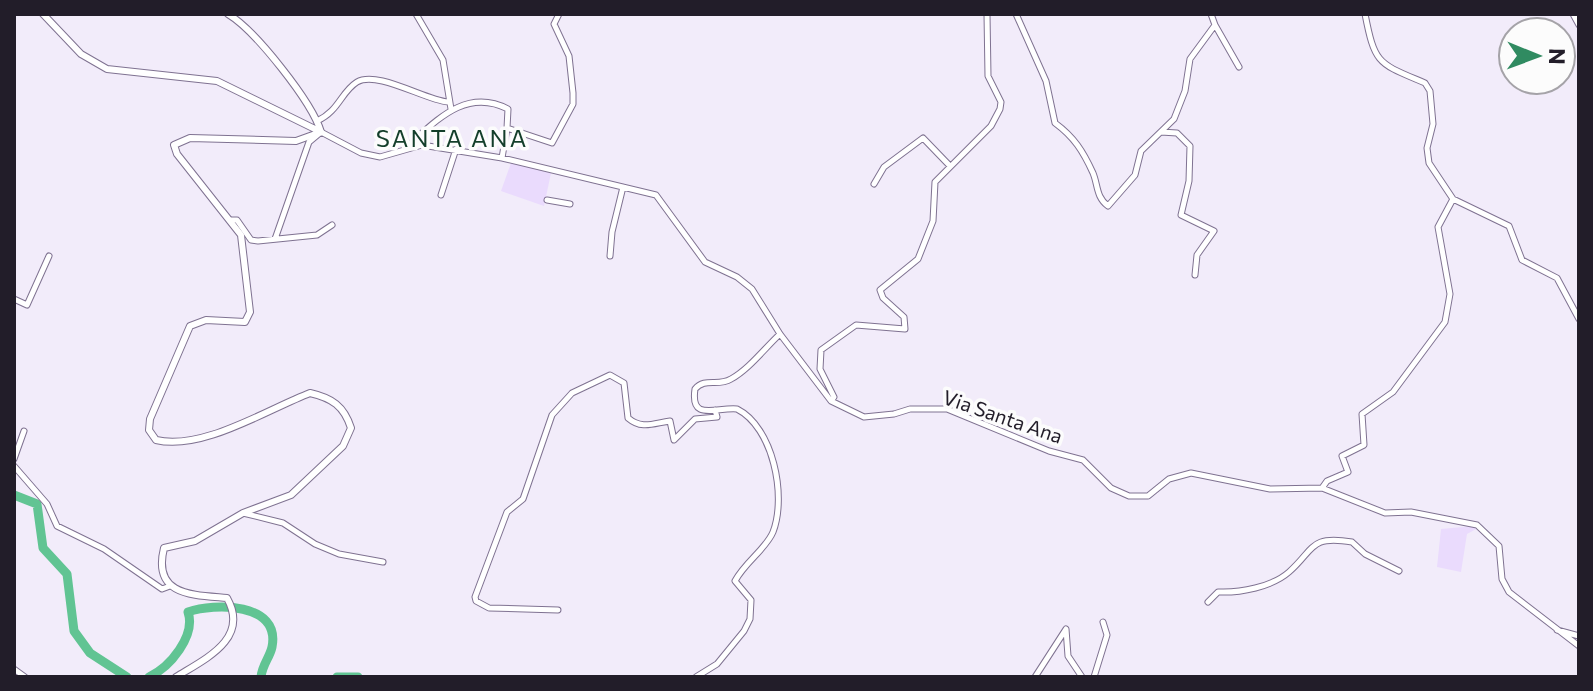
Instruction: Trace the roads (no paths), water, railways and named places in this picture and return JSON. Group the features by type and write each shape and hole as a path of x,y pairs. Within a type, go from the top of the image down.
{"street":[{"path":"43,14 81,54 107,69 217,81 321,132"},
{"path":"228,14 246,27 317,121 321,132"},
{"path":"416,14 443,60 451,109"},
{"path":"507,128 552,143 573,104 569,56 554,24 559,14"},
{"path":"831,401 834,397 820,369 821,350 856,325 905,329 904,317 883,298 880,290 918,259 933,221 935,182 991,126 1000,109 1001,102 988,76 987,14"},
{"path":"1016,14 1046,81 1055,123 1077,139 1105,206 1110,206 1135,175 1141,151 1174,119 1185,91 1190,59 1215,25"},
{"path":"1211,14 1239,67"},
{"path":"1365,14 1372,50 1391,70 1425,83 1430,91 1433,124 1427,148 1429,163 1453,199 1483,211 1513,230 1522,260 1557,278 1579,319"},
{"path":"1573,14 1579,25"},
{"path":"317,121 335,111 354,85 364,80 380,81 448,102"},
{"path":"403,147 431,121 451,109 499,105 508,109 502,158"},
{"path":"176,677 218,651 233,633 232,612 227,598 185,595 170,586 161,562 164,548 195,541 243,513 291,495 343,446 351,428 346,413 329,397 310,393 196,441 174,444 156,440 149,430 150,419 190,326 206,320 245,322 250,312 241,235 177,154 176,141 190,138 296,141 321,132"},
{"path":"275,239 309,142 321,132"},
{"name":"Via Santa Ana","path":"321,132 361,153 380,157 415,144 456,149 649,192 662,199 697,254 716,269 746,283 831,401 864,417 910,409 947,409 1049,451 1083,460 1111,488 1129,496 1148,496 1169,479 1191,473 1270,489 1322,488 1385,513 1411,512 1477,525 1499,546 1502,579 1509,592 1553,629"},
{"path":"1160,132 1177,133 1190,146 1189,181 1181,215 1214,231 1197,255 1195,275"},
{"path":"874,184 884,167 923,138 950,166"},
{"path":"441,195 456,149"},
{"path":"610,256 612,232 623,187"},
{"path":"1322,488 1327,481 1348,472 1341,462 1347,451 1364,445 1361,421 1366,408 1393,392 1445,322 1450,294 1438,227 1453,199"},
{"path":"547,200 570,204"},
{"path":"231,220 237,220 251,240 317,235 332,225"},
{"path":"14,299 27,305 49,256"},
{"path":"696,677 717,664 750,619 751,600 735,581 743,564 773,532 778,493 771,447 762,433 737,409 704,413 696,407 694,394 699,384 723,383 734,378 780,334"},
{"path":"558,610 489,608 476,601 475,597 507,512 523,499 552,415 572,393 610,375 624,383 628,418 634,424 651,426 670,421 674,440 695,419 717,417 715,410"},
{"path":"14,459 24,431"},
{"path":"14,466 47,504 57,526 104,549 162,589 170,586"},
{"path":"243,513 283,523 315,544 339,554 383,562"},
{"path":"1208,602 1218,592 1237,593 1288,573 1308,547 1321,542 1352,542 1365,554 1399,571"},
{"path":"1094,677 1107,635 1103,622"},
{"path":"1035,677 1066,629 1068,656 1082,677"},
{"path":"1553,629 1579,636"},
{"path":"1553,629 1579,646"},
{"path":"14,669 25,677"}],"waterway":[{"path":"14,495 37,504 43,548 67,574 74,631 90,653 127,677"},
{"path":"149,677 165,666 179,650 188,631 188,612 213,607 243,609 266,621 272,632 272,647 261,677"},
{"path":"337,677 358,677"}],"district":[{"name":"SANTA ANA","path":"452,137"}]}
